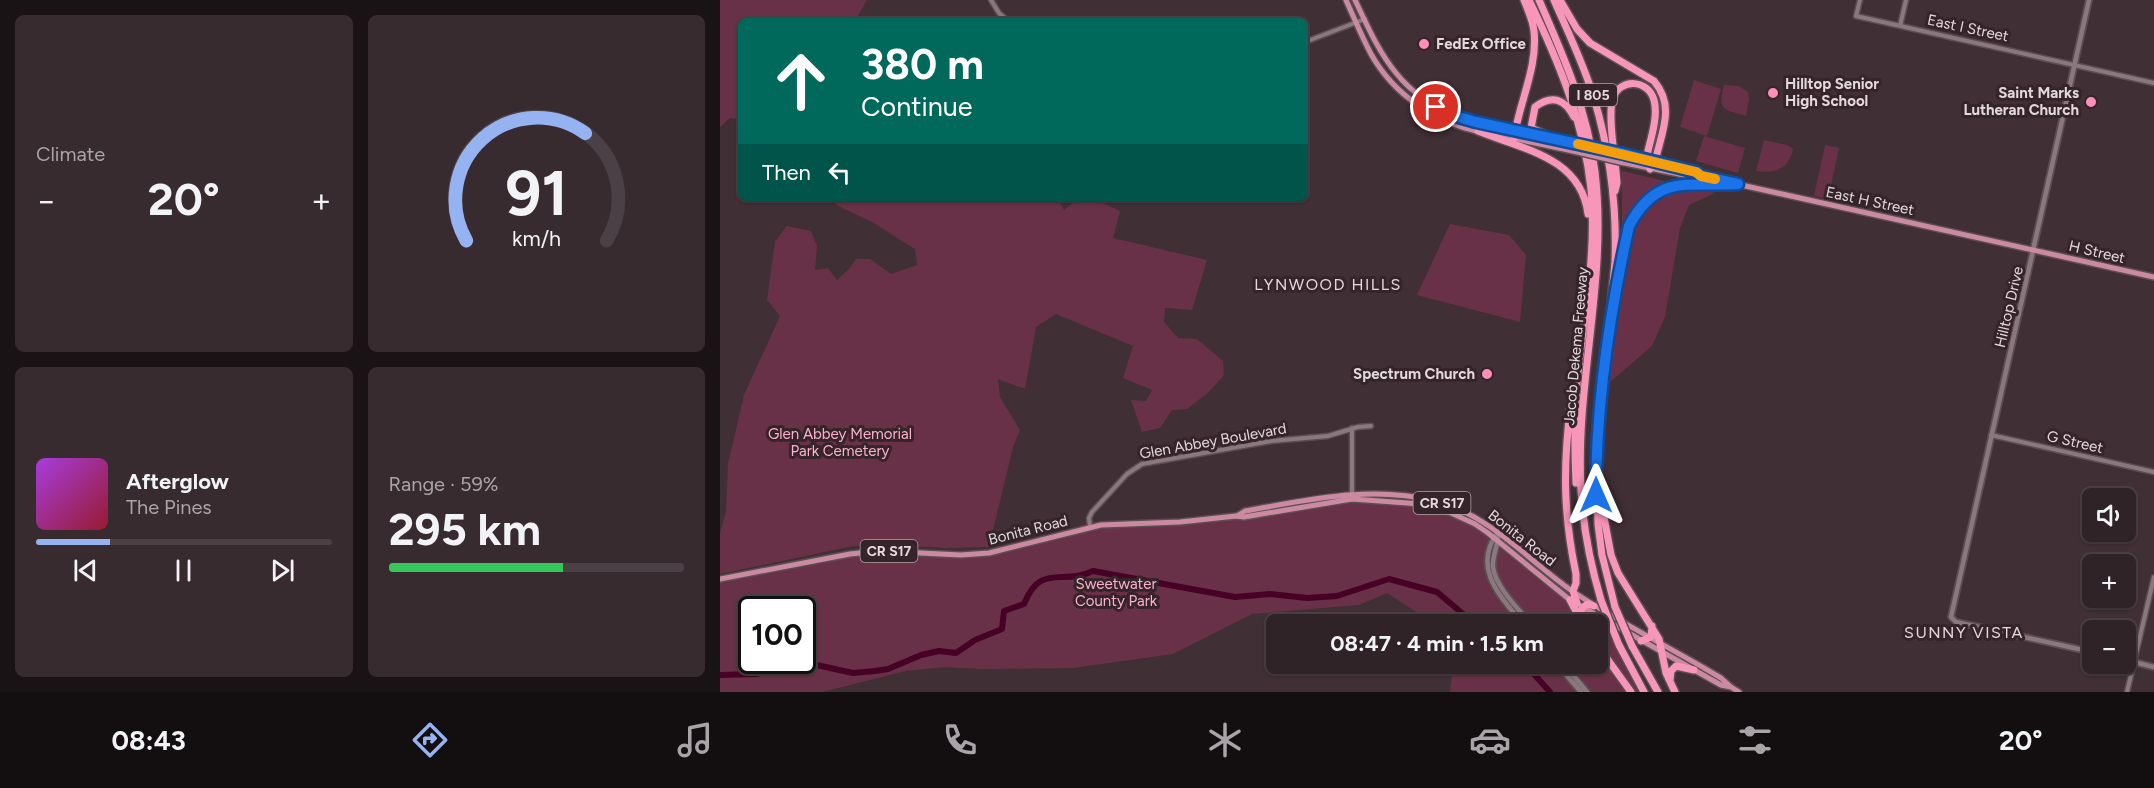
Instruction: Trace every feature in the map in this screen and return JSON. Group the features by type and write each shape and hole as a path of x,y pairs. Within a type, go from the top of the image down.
{"highway":[{"path":"1515,135 1533,59 1534,44 1534,30 1524,0"},
{"path":"1529,0 1552,47 1571,97 1591,189 1586,311 1574,426 1578,503 1585,539"},
{"name":"Jacob Dekema Freeway","path":"1539,0 1570,69 1582,105 1595,172 1598,229 1596,284 1581,445 1585,539 1601,600 1619,645 1644,692"},
{"name":"Jacob Dekema Freeway","path":"1554,0 1577,51 1594,97 1609,160 1614,196 1616,233 1596,461 1598,524 1602,555 1615,607 1632,646 1658,692"},
{"path":"1560,0 1577,29 1590,43 1654,81 1661,89 1667,112 1653,166"},
{"path":"1614,196 1617,183 1612,102 1619,89 1629,83 1639,84 1647,89 1654,100 1654,122 1646,160"},
{"path":"1554,138 1535,131 1531,124 1535,107 1549,99 1563,102 1574,114 1582,142"},
{"path":"1478,131 1545,156 1561,165 1574,179 1587,210 1590,255"},
{"path":"1610,318 1629,226 1635,214 1647,200 1658,193 1683,184 1738,184"},
{"path":"1578,374 1573,387 1565,458 1566,526 1576,574 1573,591 1580,614"},
{"path":"1596,461 1603,518 1611,555 1627,589 1652,626 1660,643 1666,673 1675,692"},
{"path":"1577,603 1594,606"},
{"path":"1577,603 1580,614"},
{"path":"1641,641 1651,638 1652,626"},
{"path":"1608,660 1631,692"},
{"path":"1670,682 1671,670 1676,667 1681,666 1694,670"}],"main road":[{"name":"East H Street","path":"1346,0 1371,54 1395,87 1436,116 1453,124 1478,131 1573,142 1646,160 1653,166"},
{"name":"East H Street","path":"1355,0 1383,55 1396,73 1422,98 1455,116 1573,152 1620,162 1696,172 1701,176 2034,250"},
{"name":"Hilltop Drive","path":"2082,650 1951,619 2089,0"},
{"name":"H Street","path":"2034,250 2154,277"},
{"name":"Bonita Road","path":"720,579 850,554 889,551 957,555 989,553 1090,527 1118,523 1180,522 1244,517 1352,496 1417,498 1441,503 1477,518 1577,603 1662,653 1721,685 1731,687"},
{"name":"Bonita Road","path":"1497,537 1594,606 1721,678 1739,692"},
{"path":"1497,537 1488,555 1489,576 1497,593 1515,614"},
{"path":"1497,537 1493,557 1494,574 1523,614"},
{"path":"2136,662 2154,667"},
{"path":"1565,674 1581,692"},
{"path":"1572,674 1587,692"}],"street":[{"path":"992,0 1005,18"},
{"name":"East I Street","path":"1860,0 1856,16 2154,83"},
{"path":"1900,26 1906,0"},
{"path":"1308,41 1365,19"},
{"name":"Glen Abbey Boulevard","path":"1090,527 1089,518 1092,512 1127,474 1142,464 1271,441 1328,436 1352,428 1371,426"},
{"path":"1352,428 1352,496"},
{"name":"G Street","path":"1991,435 2154,472"},
{"path":"2136,658 2154,577"},
{"path":"2127,692 2132,674"}],"green space":[{"path":"720,0 867,0 857,18 738,18 738,119 730,118 720,127"},
{"path":"1694,80 1721,89 1707,136 1680,127"},
{"path":"1724,85 1739,86 1748,92 1746,116 1724,108 1721,100"},
{"path":"1704,136 1745,148 1738,173 1696,161"},
{"path":"1764,140 1787,145 1793,149 1785,166 1775,171 1756,171"},
{"path":"1825,145 1839,148 1828,199 1814,196"},
{"path":"1622,171 1715,193 1689,205 1680,228 1665,317 1652,346 1610,382 1622,225"},
{"name":"Glen Abbey Memorial Park Cemetery","path":"832,201 1060,201 1064,210 1075,201 1098,201 1120,211 1113,238 1207,260 1192,310 1165,308 1164,322 1178,338 1197,339 1223,361 1224,375 1209,392 1187,409 1172,410 1160,428 1142,432 1131,400 1146,401 1152,390 1123,378 1133,346 1056,314 1036,327 1025,389 998,379 1000,397 1020,430 1013,447 989,547 944,548 882,544 853,546 720,574 720,533 726,512 728,464 744,395 780,316 767,300 775,241 787,226 811,231 817,246 815,270 828,268 837,280 856,259 870,259 891,274 917,265 915,249 872,222"},
{"path":"1450,224 1509,235 1526,255 1520,322 1417,295"},
{"name":"Sweetwater County Park","path":"1373,496 1439,505 1460,513 1496,534 1562,587 1604,614 1420,614 1387,593 1359,605 1252,614 1173,654 1073,668 945,667 905,671 823,692 720,692 720,579 858,553 993,552 1090,527 1204,520 1340,497"},
{"name":"Sweetwater County Park","path":"1608,623 1619,645 1622,659 1641,692 1450,692 1452,674 1608,674"}],"waterway":[{"path":"720,675 756,674 786,666 812,664 853,673 875,671 888,669 921,655 939,651 956,653 975,640 1002,629 1004,611 1024,604 1038,583 1053,577 1072,577 1093,571 1235,597 1270,594 1307,598 1337,596 1389,579 1437,592 1463,614"},
{"path":"1534,674 1550,692"}],"slow traffic":[{"path":"1578,144 1696,172 1701,176 1715,179"}],"place":[{"name":"FedEx Office","path":"1424,44"},
{"name":"Hilltop Senior High School","path":"1773,93"},
{"name":"Saint Marks Lutheran Church","path":"2091,102"},
{"name":"Spectrum Church","path":"1487,374"}],"district":[{"name":"LYNWOOD HILLS","path":"1328,284"},
{"name":"SUNNY VISTA","path":"1964,632"}],"route":[{"path":"1436,107 1476,122 1624,154 1738,184 1716,186 1683,184 1672,187 1647,200 1635,214 1629,226 1610,318 1604,362 1596,461 1596,495"}]}
